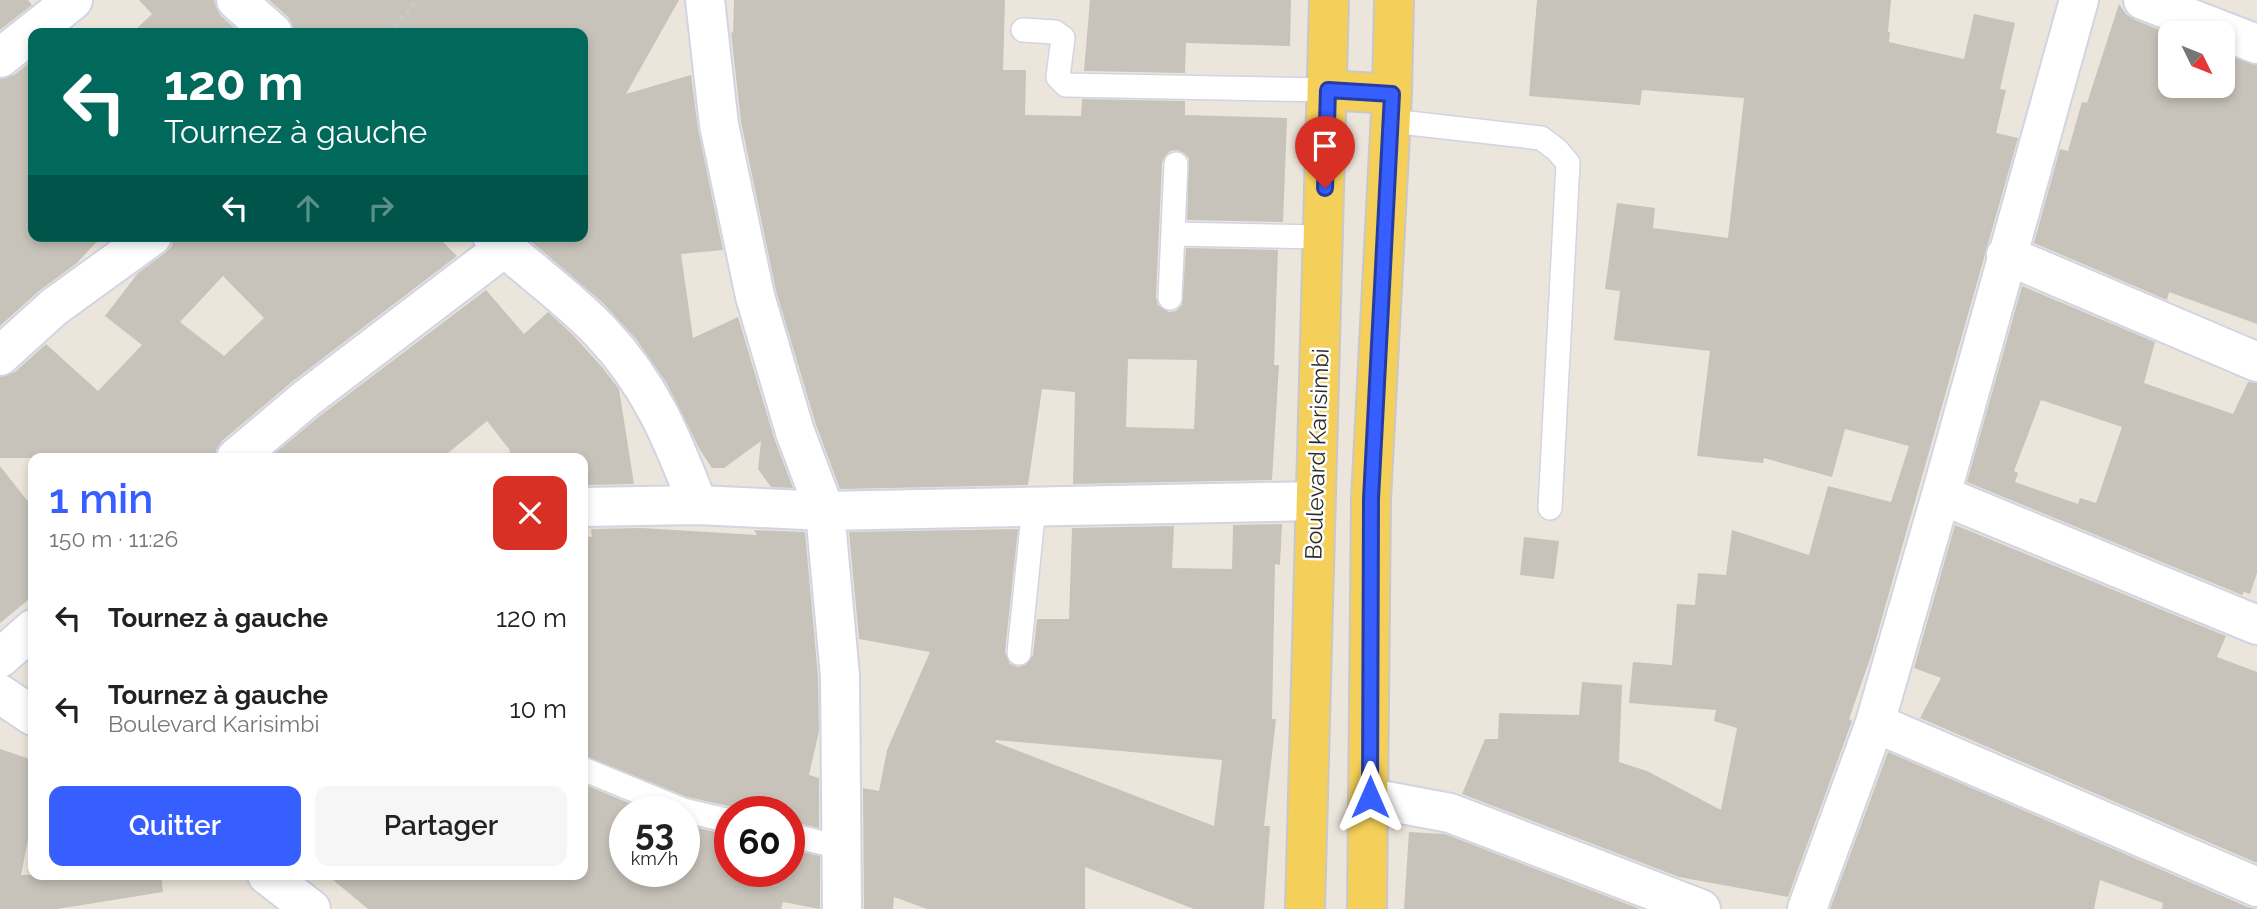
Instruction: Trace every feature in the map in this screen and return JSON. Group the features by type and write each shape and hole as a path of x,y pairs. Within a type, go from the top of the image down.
{"main road":[{"name":"Boulevard Karisimbi","path":"1306,909 1329,0"},
{"path":"1367,909 1371,499 1394,0"},
{"path":"1328,90 1391,107"}],"street":[{"path":"38,28 73,0"},
{"path":"236,0 267,28"},
{"path":"705,0 719,125 755,296 795,432 825,510 840,676 842,909"},
{"path":"1807,909 1875,723 2078,0"},
{"path":"2143,0 2257,44"},
{"path":"0,58 28,36"},
{"path":"0,356 54,307 144,242"},
{"path":"242,453 498,242 600,331 629,365 672,436 698,505"},
{"path":"2006,255 2257,362"},
{"path":"1941,495 2257,625"},
{"path":"588,507 698,505 825,510 1315,501"},
{"path":"0,658 28,633"},
{"path":"0,694 28,713"},
{"path":"1875,723 2257,887"},
{"path":"1370,797 1450,813 1701,909"},
{"path":"273,880 311,909"}],"lane":[{"path":"1023,30 1055,33 1063,38 1058,78 1066,85 1328,90"},
{"path":"1391,107 1541,138 1568,163 1550,508"},
{"path":"1170,298 1176,164"},
{"path":"1174,234 1323,237"},
{"path":"1019,653 1034,506"},
{"path":"588,771 683,810 714,817"},
{"path":"805,839 841,847"}],"path":[{"path":"394,28 417,0"}],"building":[{"path":"0,0 28,0 32,5 0,30"},
{"path":"139,0 214,0 221,16 234,28 137,28 152,14"},
{"path":"269,0 679,0 626,94 691,75 698,129 723,250 681,254 693,338 738,317 774,438 793,488 771,487 758,469 761,441 724,468 712,468 666,382 636,339 603,303 532,242 588,242 588,28 293,28 288,17"},
{"path":"734,0 1005,0 1003,70 1026,70 1025,115 1081,116 1082,99 1185,101 1185,115 1287,118 1283,222 1187,220 1189,158 1177,150 1170,151 1165,156 1162,163 1156,297 1158,305 1169,312 1176,311 1182,305 1186,248 1278,250 1274,365 1279,365 1272,480 1073,484 1075,392 1042,389 1028,485 840,489 816,425 776,291 741,122 731,32 733,33","holes":["1128,359 1197,360 1194,429 1126,427"]},
{"path":"1090,0 1291,0 1290,46 1186,43 1185,73 1084,71"},
{"path":"1537,0 1891,0 1889,42 1964,59 1974,14 2015,23 2000,89 2006,90 1996,133 2018,138 1872,653 1849,719 1852,721 1788,897 1679,877 1462,794 1485,739 1498,739 1499,713 1579,715 1582,682 1622,685 1619,762 1647,771 1721,810 1737,728 1714,721 1716,710 1629,703 1633,662 1672,665 1677,604 1695,605 1698,573 1726,575 1732,530 1809,555 1828,486 1891,502 1909,446 1845,429 1832,477 1764,458 1763,463 1697,456 1710,351 1614,340 1620,291 1605,289 1617,203 1655,208 1653,228 1728,238 1744,98 1642,90 1640,105 1529,96"},
{"path":"2119,4 2126,14 2135,20 2158,29 2158,98 2235,98 2235,58 2257,65 2257,324 2169,292 2167,300 2034,243 2060,149 2068,151 2082,102 2087,103"},
{"path":"28,64 28,242 96,242 77,263 39,291 0,326 0,79 14,75"},
{"path":"172,242 443,242 457,256 293,381 222,441 216,453 28,453 28,458 0,458 0,377 15,372 46,344 98,391 142,345 105,316 138,273 165,253","holes":["223,276 264,318 224,356 180,322"]},
{"path":"2022,286 2155,342 2144,383 2233,414 2248,382 2257,383 2257,573 2250,594 2244,592 2242,595 1967,482","holes":["2041,400 2122,427 2096,503 2080,498 2078,504 2015,482 2018,473 2014,471"]},
{"path":"486,290 524,334 548,312 573,335 619,389 634,484 588,485 588,453 510,453 487,421 448,453 275,453"},
{"path":"0,466 28,502 28,600 0,623"},
{"path":"1282,524 1280,565 1275,564 1272,719 1276,719 1264,826 1270,826 1264,909 1194,909 1085,867 1085,909 927,909 894,897 893,909 864,909 863,788 879,791 887,750 930,652 859,639 849,532 1018,529 1005,652 1010,664 1018,667 1025,665 1033,655 1037,619 1069,619 1072,528 1174,526 1172,568 1232,569 1233,525","holes":["996,740 1222,760 1214,826 995,742"]},
{"path":"1955,525 2226,636 2217,657 2257,672 2257,863 1920,718 1941,678 1914,668"},
{"path":"642,528 757,535 754,530 805,532 818,677 819,731 809,775 819,778 819,828 805,825 805,796 714,796 714,803 700,800 700,796 685,796 588,757 588,537 592,537 591,529"},
{"path":"1524,537 1559,541 1554,579 1520,575"},
{"path":"0,749 28,758 28,840 21,875 28,875 28,880 162,880 163,892 57,909 0,909"},
{"path":"1888,752 2257,909 2162,909 2163,903 2100,880 2094,909 1830,909"},
{"path":"588,786 612,796 609,796 609,887 700,887 700,828 714,832 714,887 805,887 805,853 820,856 820,909 783,902 781,909 368,909 333,880 588,880"},
{"path":"1409,832 1445,834 1640,909 1404,909"}],"route":[{"path":"1325,188 1328,90 1392,94 1371,499 1370,797"}]}
